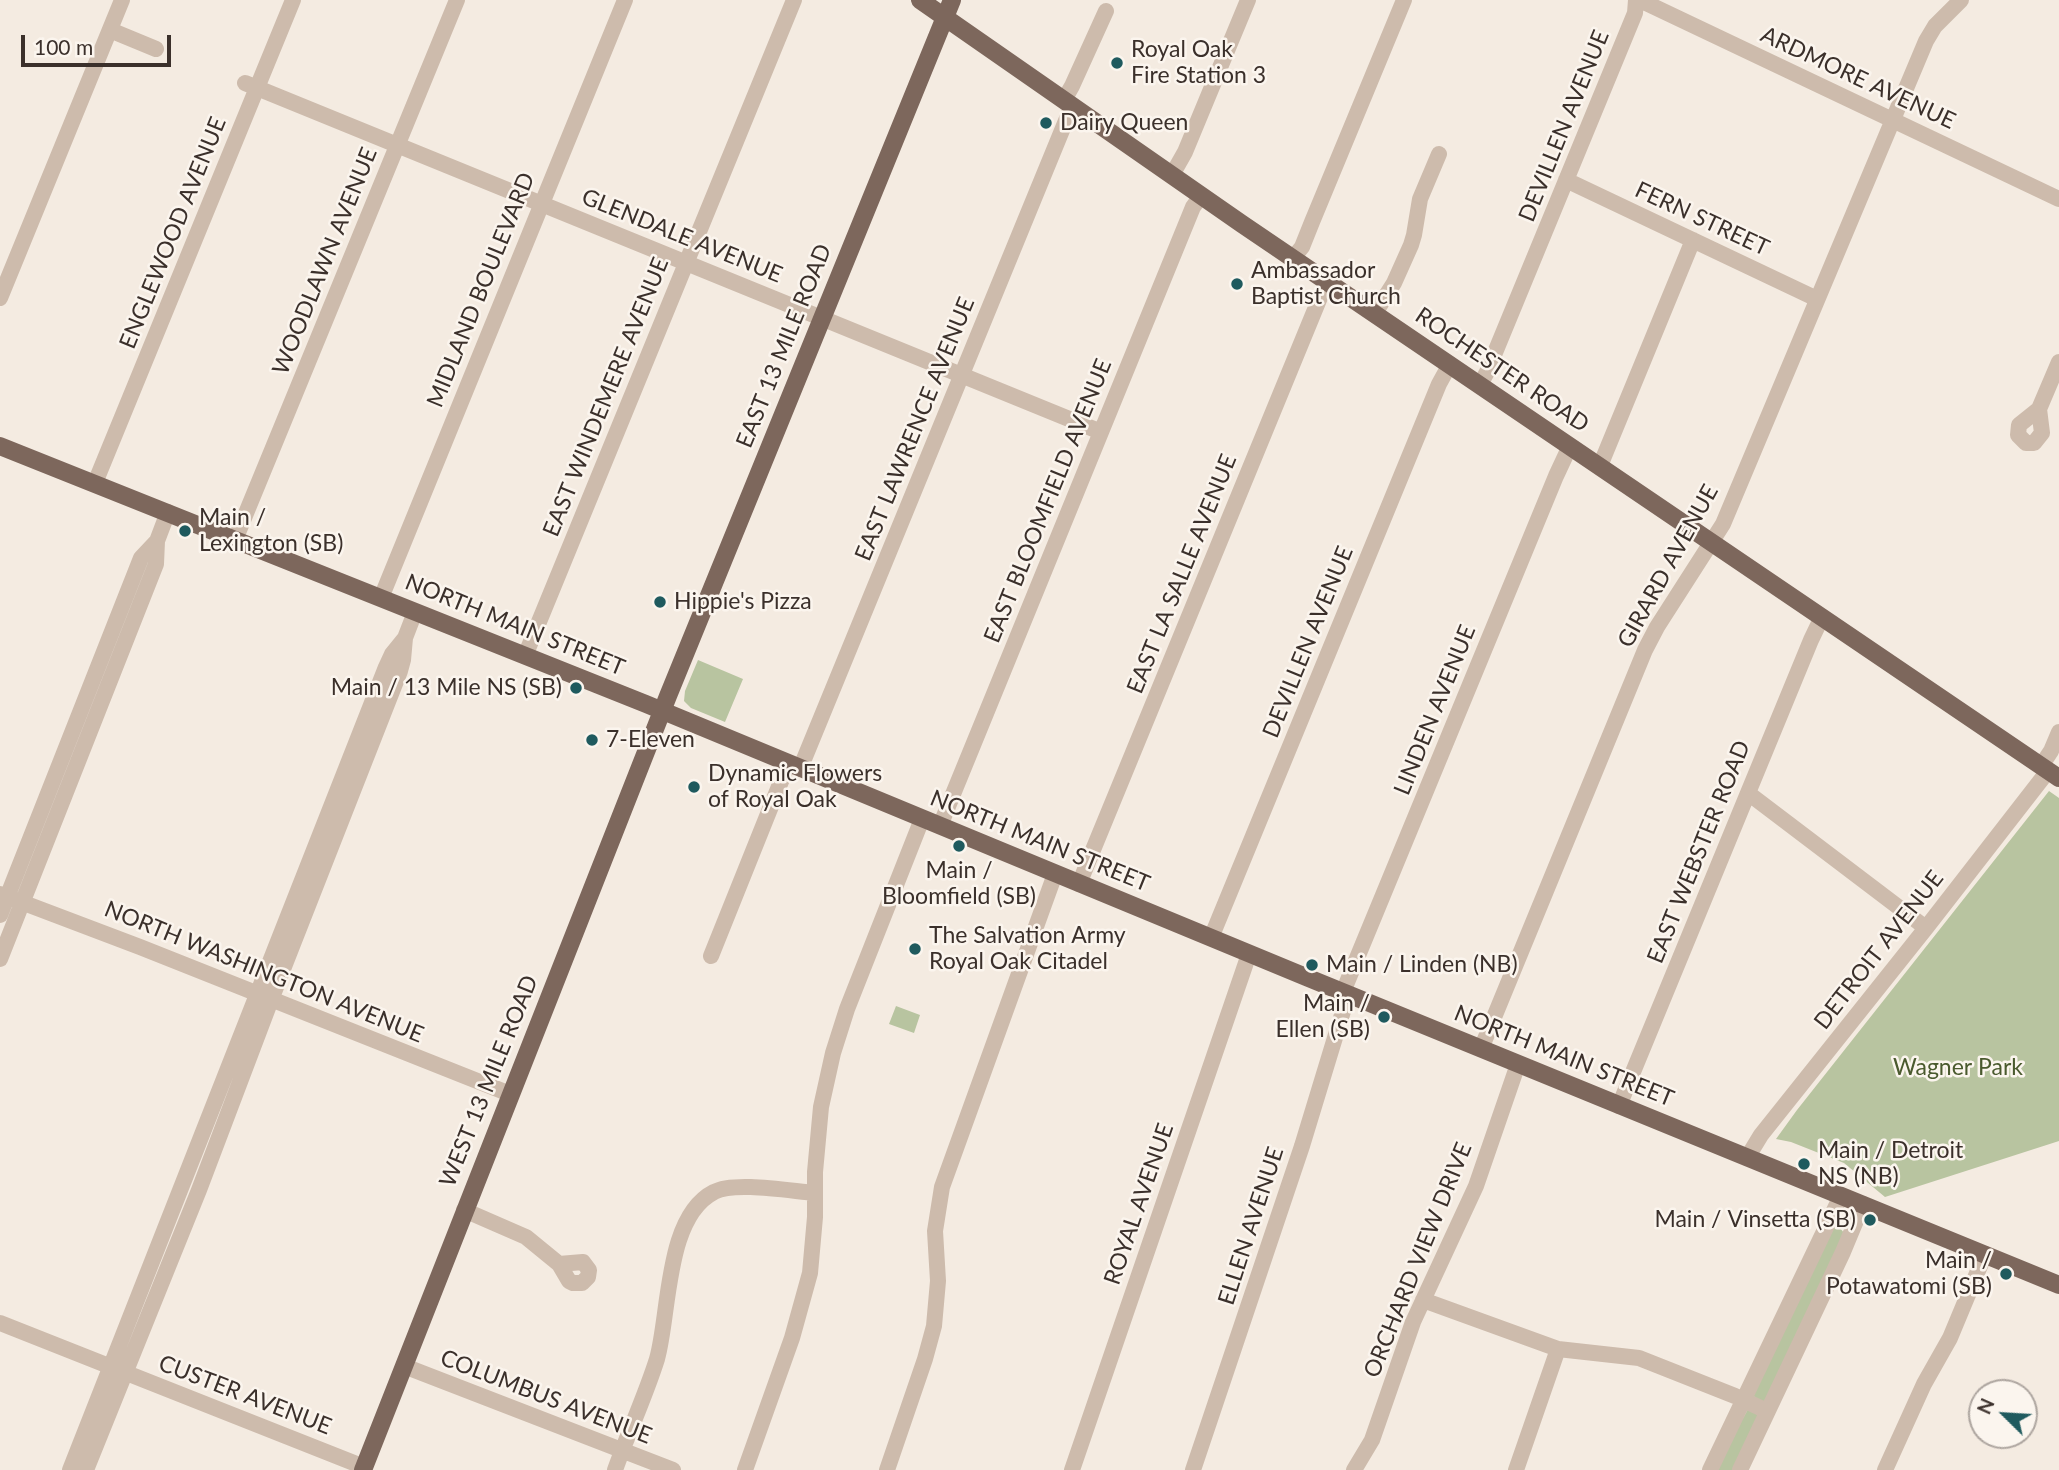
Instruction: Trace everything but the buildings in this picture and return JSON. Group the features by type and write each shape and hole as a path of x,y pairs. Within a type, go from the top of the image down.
{"main road":[{"name":"ROCHESTER ROAD","path":"920,0 949,8 1068,103 1171,176 2049,772"},
{"name":"EAST 13 MILE ROAD","path":"662,711 949,8"},
{"name":"NORTH MAIN STREET","path":"0,446 662,711 1619,1106 2059,1284"},
{"name":"WEST 13 MILE ROAD","path":"363,1468 662,711"}],"street":[{"path":"0,298 122,0"},
{"name":"ENGLEWOOD AVENUE","path":"96,484 251,85 293,0"},
{"name":"WOODLAWN AVENUE","path":"235,540 457,0"},
{"name":"MIDLAND BOULEVARD","path":"381,598 625,0"},
{"name":"EAST WINDEMERE AVENUE","path":"525,656 794,0"},
{"path":"1171,176 1180,164 1248,0"},
{"path":"1293,258 1302,247 1404,0"},
{"name":"ARDMORE AVENUE","path":"1636,0 2059,199"},
{"name":"DEVILLEN AVENUE","path":"1480,385 1488,372 1632,19 1636,0"},
{"name":"GIRARD AVENUE","path":"1481,1049 1648,643 1723,524 1926,41 1935,26 1961,0"},
{"name":"EAST LAWRENCE AVENUE","path":"711,956 961,376 1076,78 1105,11"},
{"path":"110,30 156,49"},
{"name":"GLENDALE AVENUE","path":"251,85 1101,432"},
{"path":"1375,313 1394,283 1411,245 1420,199 1439,154"},
{"name":"FERN STREET","path":"1566,180 1817,299"},
{"name":"EAST BLOOMFIELD AVENUE","path":"940,826 1193,207 1201,195"},
{"path":"1600,466 1693,240"},
{"name":"EAST LA SALLE AVENUE","path":"1079,884 1321,295 1329,282"},
{"path":"2039,410 2059,362"},
{"name":"DEVILLEN AVENUE","path":"1211,938 1439,384 1450,365"},
{"name":"LINDEN AVENUE","path":"1346,993 1570,446"},
{"path":"0,915 10,898 85,721 141,558 157,541 168,512"},
{"path":"70,1470 117,1369 192,1187 333,822 400,671 405,638 415,612"},
{"name":"EAST WEBSTER ROAD","path":"1619,1106 1822,617"},
{"name":"DETROIT AVENUE","path":"1747,1157 1761,1135 2049,772 2051,751 2059,732"},
{"path":"1748,793 1926,928"},
{"path":"745,1470 803,1304 810,1273 821,1107 832,1054 922,819"},
{"path":"887,1470 934,1326 938,1281 935,1231 942,1187 1055,874"},
{"path":"0,959 10,898"},
{"name":"NORTH WASHINGTON AVENUE","path":"10,898 510,1094"},
{"name":"ROYAL AVENUE","path":"1072,1470 1249,954"},
{"name":"ELLEN AVENUE","path":"1193,1470 1302,1146 1346,993"},
{"name":"ORCHARD VIEW DRIVE","path":"1354,1470 1372,1440 1409,1331 1476,1186 1518,1064"},
{"path":"615,1470 655,1366 673,1265 684,1228 695,1207 716,1190 731,1187 815,1193"},
{"path":"1710,1470 1841,1196"},
{"path":"1740,1470 1863,1204"},
{"path":"464,1210 526,1237 559,1264"},
{"path":"1829,1223 1838,1225 1851,1234"},
{"path":"1885,1470 1924,1384 1955,1328 1985,1254"},
{"path":"1423,1300 1558,1349 1639,1358 1767,1411"},
{"name":"CUSTER AVENUE","path":"0,1323 363,1468"},
{"path":"1516,1470 1558,1349"},
{"name":"COLUMBUS AVENUE","path":"404,1366 673,1470"},
{"path":"86,1470 117,1369"}],"green space":[{"path":"698,660 743,679 725,722 691,708 684,701 685,691"},
{"name":"Wagner Park","path":"2049,791 2059,798 2059,1141 1885,1197 1844,1163 1791,1142 1776,1139 1797,1110"},
{"path":"896,1006 920,1015 914,1033 889,1024"},
{"path":"1834,1227 1840,1228 1844,1233 1765,1402 1755,1400 1753,1392"},
{"path":"1748,1409 1758,1415 1734,1470 1715,1470"}],"place":[{"name":"Royal Oak Fire Station 3","path":"1117,63"},
{"name":"Dairy Queen","path":"1046,123"},
{"name":"Ambassador Baptist Church","path":"1237,284"},
{"name":"Main / Lexington (SB)","path":"185,531"},
{"name":"Hippie's Pizza","path":"660,602"},
{"name":"Main / 13 Mile NS (SB)","path":"576,688"},
{"name":"7-Eleven","path":"592,740"},
{"name":"Dynamic Flowers of Royal Oak","path":"694,787"},
{"name":"Main / Bloomfield (SB)","path":"959,846"},
{"name":"The Salvation Army Royal Oak Citadel","path":"915,949"},
{"name":"Main / Linden (NB)","path":"1312,965"},
{"name":"Main / Ellen (SB)","path":"1384,1017"},
{"name":"Main / Detroit NS (NB)","path":"1804,1164"},
{"name":"Main / Vinsetta (SB)","path":"1870,1220"},
{"name":"Main / Potawatomi (SB)","path":"2006,1274"}]}
